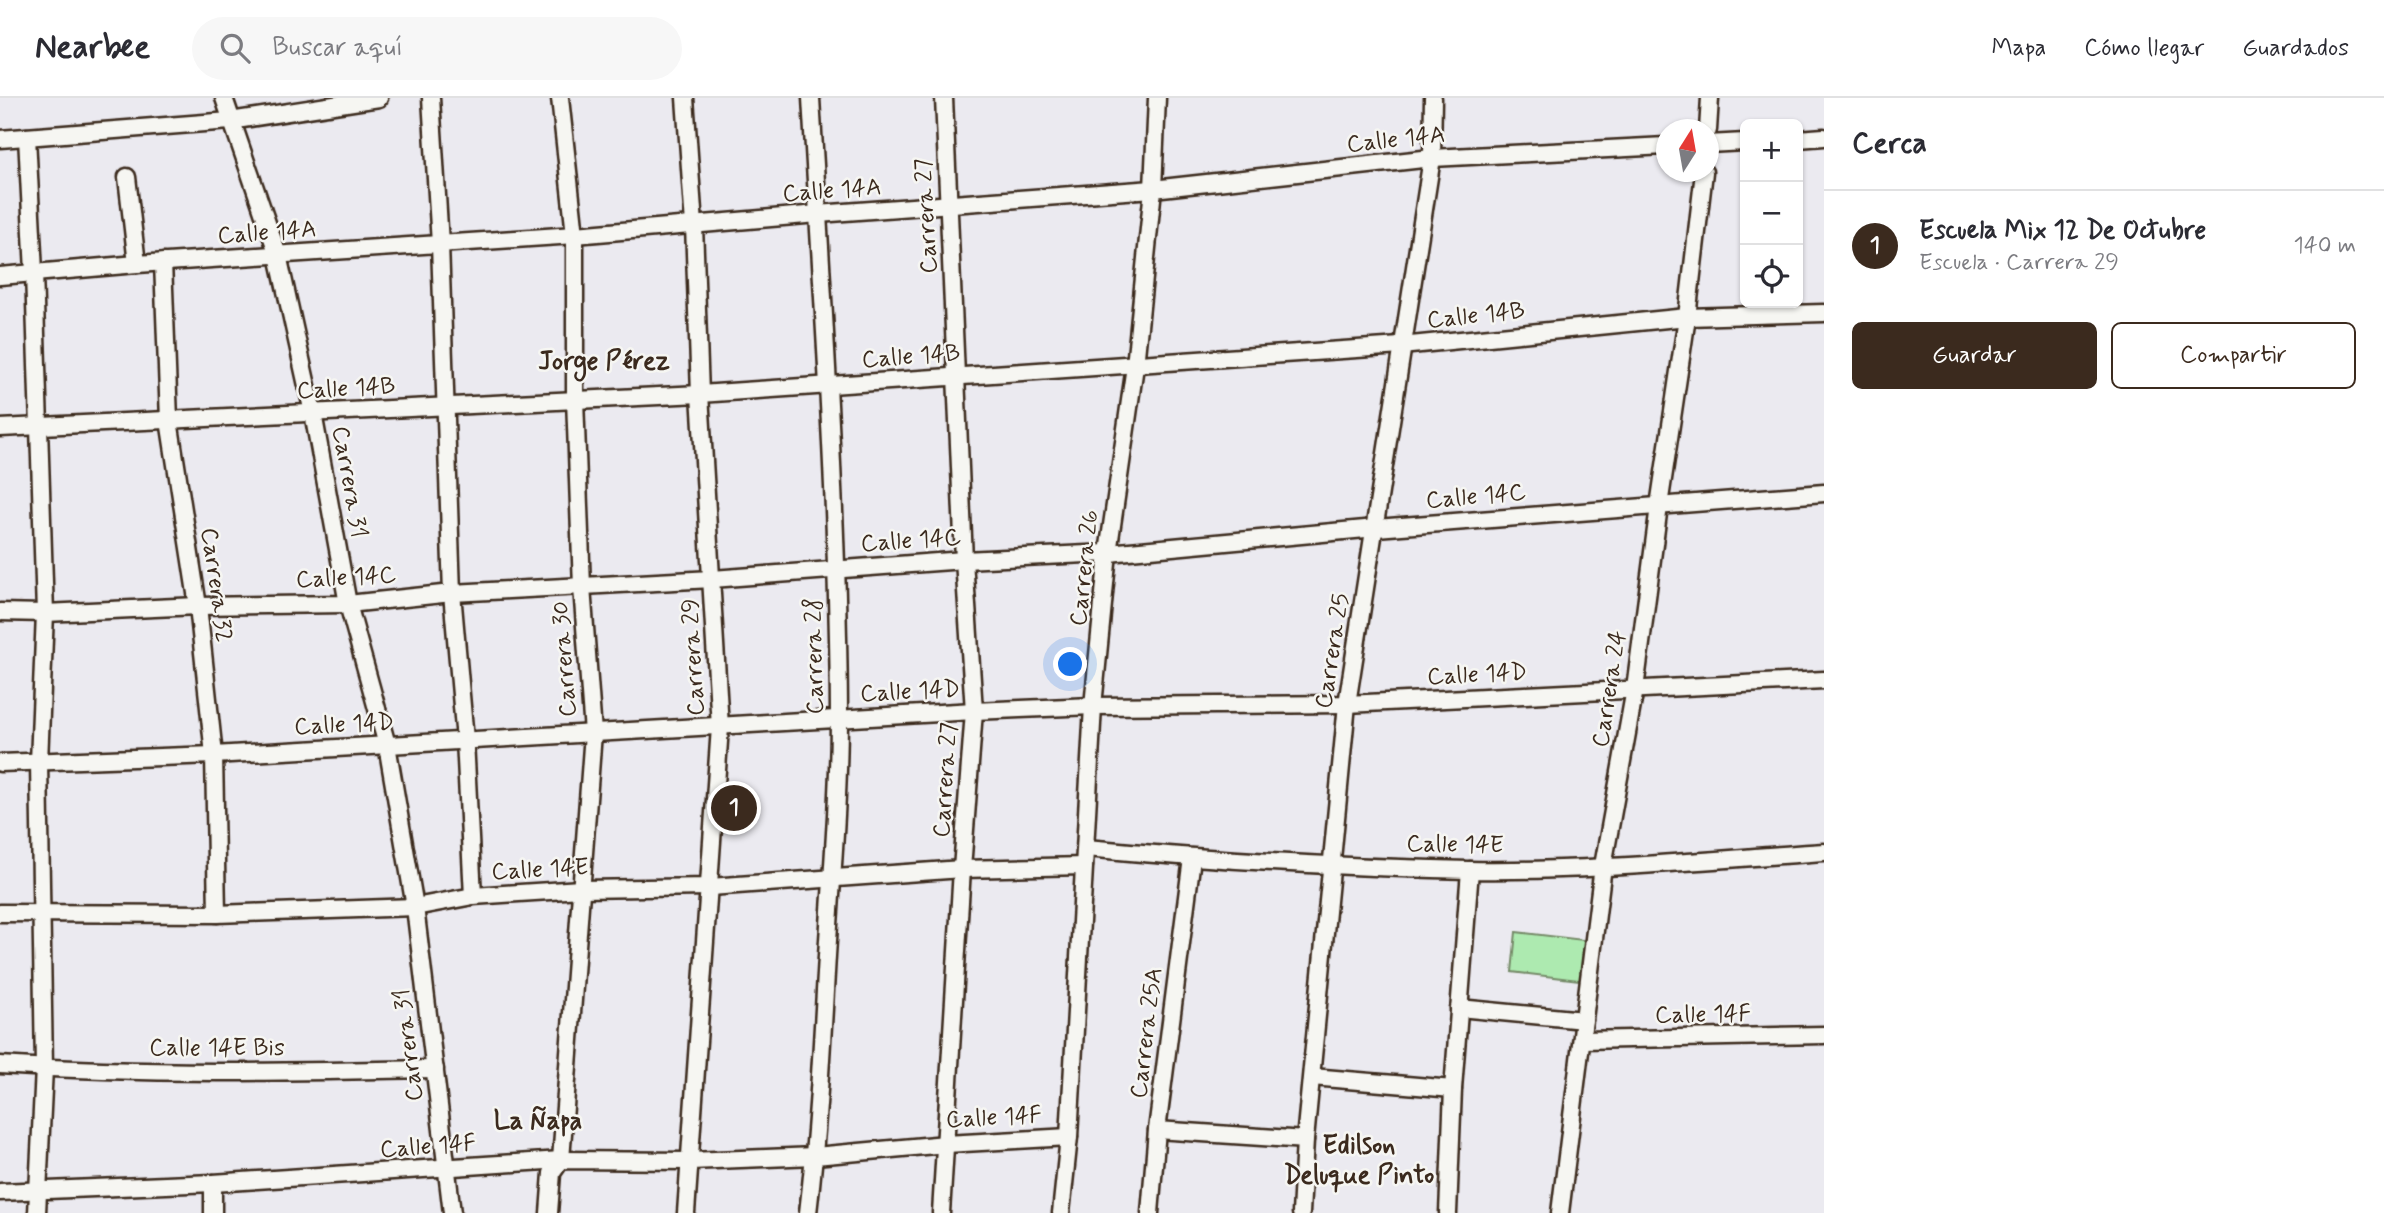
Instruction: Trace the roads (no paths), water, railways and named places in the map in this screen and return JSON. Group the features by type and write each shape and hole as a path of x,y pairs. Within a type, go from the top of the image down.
{"street":[{"name":"Carrera 31","path":"224,98 278,255 313,413 348,604 387,745 415,907 452,1213"},
{"path":"0,139 230,121 379,98"},
{"path":"431,98 440,244 452,593 465,740 473,896"},
{"name":"Carrera 30","path":"549,1213 552,1173 561,1160 593,733 582,587 575,399 575,235 560,98"},
{"name":"Carrera 29","path":"685,98 720,727 685,1213"},
{"name":"Carrera 28","path":"808,1213 815,1156 839,718 837,569 829,385 811,98"},
{"name":"Carrera 27","path":"941,1213 974,711 964,559 944,98"},
{"name":"Carrera 26","path":"1061,1213 1069,1137 1093,706 1108,553 1135,366 1153,189 1157,98"},
{"name":"Carrera 25","path":"1301,1213 1305,1140 1347,704 1432,158 1433,98"},
{"path":"1709,119 1710,98"},
{"path":"27,137 40,425 45,613 39,762 44,1068 37,1213"},
{"path":"1803,139 1824,137"},
{"path":"1719,143 1740,142"},
{"name":"Calle 14A","path":"0,276 949,206 1153,189 1432,158 1656,147"},
{"path":"127,177 137,264"},
{"name":"Carrera 24","path":"1560,1213 1603,866 1635,690 1658,506 1687,317 1703,182"},
{"name":"Carrera 32","path":"163,262 169,420 198,606 214,755 217,914"},
{"name":"Calle 14B","path":"0,428 700,394 1401,346 1687,317 1824,313"},
{"name":"Calle 14C","path":"0,612 348,604 452,593 712,579 964,559 1108,553 1376,528 1824,494"},
{"name":"Calle 14D","path":"0,763 214,755 974,711 1093,706 1347,704 1824,680"},
{"name":"Calle 14E","path":"1086,848 1192,858 1469,870 1603,866 1824,852"},
{"name":"Carrera 25A","path":"1150,1213 1157,1130 1192,858"},
{"name":"Calle 14E","path":"0,913 217,914 415,907 473,896 581,889 710,887 962,869 1084,866"},
{"path":"1448,1213 1453,1088 1469,870"},
{"path":"1459,1008 1584,1020"},
{"name":"Calle 14F","path":"1582,1040 1824,1035"},
{"name":"Calle 14E Bis","path":"0,1065 253,1072 435,1069"},
{"path":"1312,1077 1453,1088"},
{"path":"1157,1130 1305,1140"},
{"name":"Calle 14F","path":"0,1192 447,1170 561,1160 690,1161 815,1156 946,1143 1069,1137"},
{"path":"213,1183 214,1213"}],"place":[{"name":"Escuela Mix 12 De Octubre","path":"734,808"}],"district":[{"name":"Jorge Pérez","path":"604,362"},
{"name":"La Ñapa","path":"538,1122"},
{"name":"Edilson Deluque Pinto","path":"1359,1161"}]}
